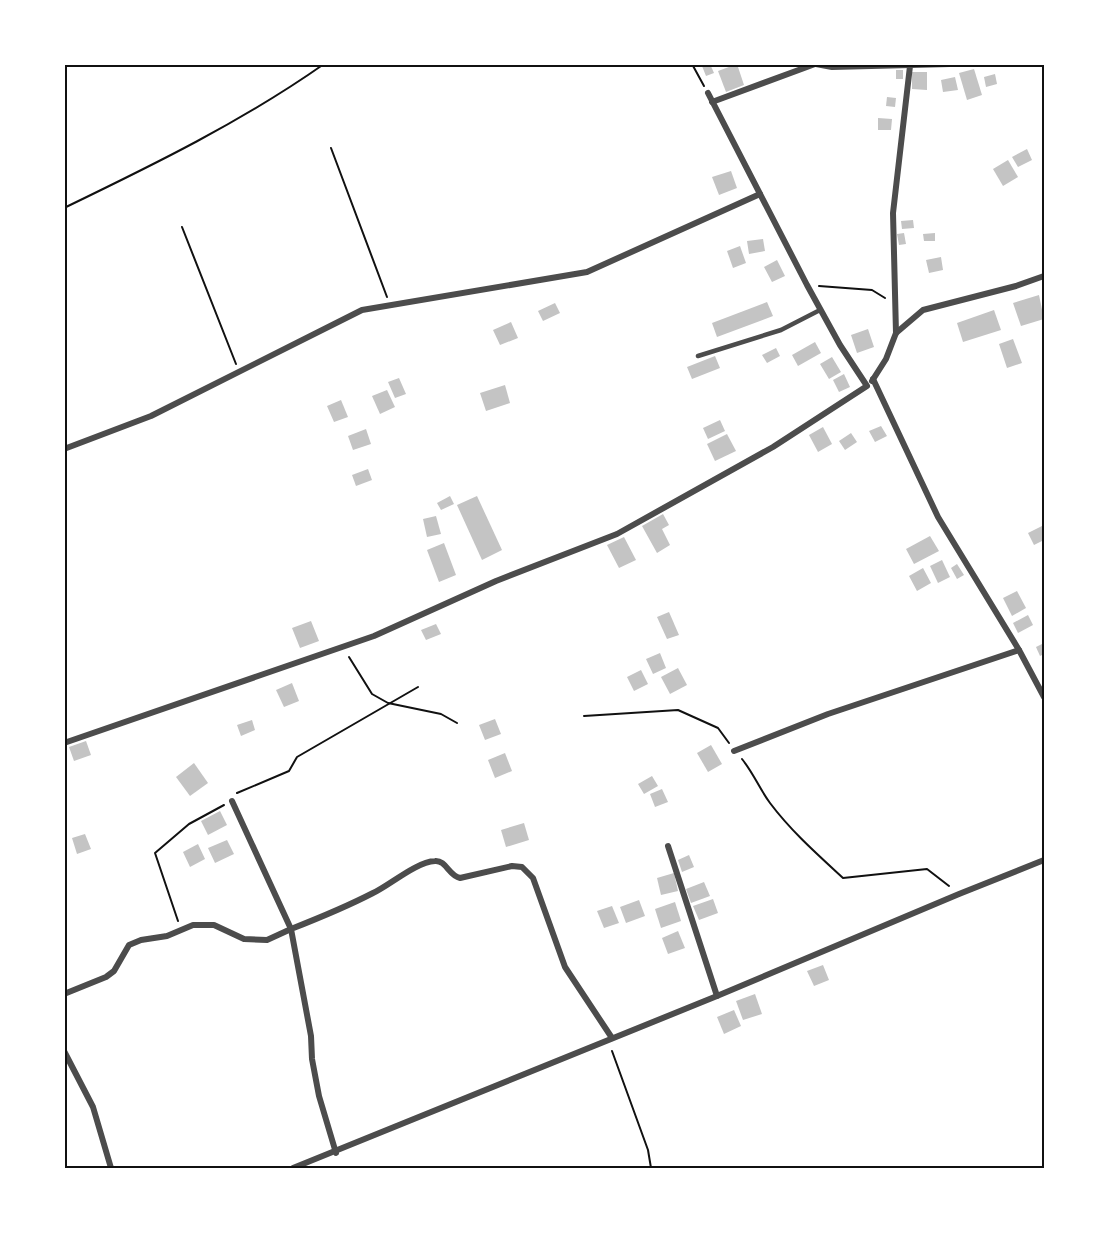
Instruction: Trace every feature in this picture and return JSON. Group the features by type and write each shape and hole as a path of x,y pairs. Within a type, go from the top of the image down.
{"street":[{"path":"712,102 815,64 832,67 950,64"},
{"path":"65,742 374,636 496,581 618,534 773,447 867,386 886,359 896,333 893,213 910,66"},
{"path":"708,93 820,310 867,386"},
{"path":"64,449 151,416 362,310 587,272 760,194"},
{"path":"896,333 923,310 1016,286 1044,276"},
{"path":"873,379 938,517 1019,650 1044,697"},
{"path":"734,751 828,714 1019,650"},
{"path":"232,801 291,929 311,1036 312,1059 319,1096 336,1153"},
{"path":"668,846 717,996"},
{"path":"64,994 106,977 114,971 129,945 193,926 213,925 244,939 267,940 374,893 425,863 436,860 442,862 453,877 460,878 512,866 522,867 533,878 565,967 610,1039"},
{"path":"293,1168 336,1153 1044,860"},
{"path":"64,1051 93,1107 111,1168"}],"lane":[{"path":"698,356 781,330 820,310"}],"path":[{"path":"64,208 180,151 301,80 324,64"},
{"path":"692,64 708,93"},
{"path":"331,148 390,305"},
{"path":"182,227 239,372"},
{"path":"807,285 872,290 896,304"},
{"path":"342,647 372,693 388,703 441,714 457,723"},
{"path":"181,930 155,853 189,824 232,801 237,792 289,771 297,758 418,687"},
{"path":"584,716 678,710 718,728 753,773 769,802 799,837 843,878 927,869 959,894"},
{"path":"610,1039 648,1150 651,1168"}],"building":[{"path":"710,64 714,73 706,76 702,66"},
{"path":"737,64 744,85 726,92 718,71"},
{"path":"974,69 982,95 967,100 959,73"},
{"path":"896,70 903,70 903,79 896,79"},
{"path":"912,72 927,72 927,90 912,89"},
{"path":"995,74 997,84 986,87 984,77"},
{"path":"955,77 958,90 943,92 941,80"},
{"path":"887,97 896,98 895,107 886,106"},
{"path":"878,118 892,119 891,130 878,130"},
{"path":"1027,149 1032,160 1018,167 1012,157"},
{"path":"1008,160 1018,177 1003,186 993,169"},
{"path":"731,171 737,188 719,195 712,177"},
{"path":"913,220 914,228 902,229 901,221"},
{"path":"904,233 906,244 899,245 897,234"},
{"path":"935,233 935,241 924,241 923,234"},
{"path":"763,239 765,251 749,254 747,241"},
{"path":"740,246 746,263 733,268 727,251"},
{"path":"941,257 943,270 929,273 926,260"},
{"path":"777,260 785,276 772,282 764,267"},
{"path":"1039,295 1044,319 1021,326 1013,303"},
{"path":"767,302 773,316 717,337 712,323"},
{"path":"555,303 560,313 543,321 538,311"},
{"path":"994,310 1001,330 963,342 957,323"},
{"path":"511,322 518,338 500,345 493,330"},
{"path":"868,329 874,347 857,353 851,335"},
{"path":"1013,339 1022,363 1007,368 999,344"},
{"path":"815,342 821,353 798,366 792,355"},
{"path":"776,348 780,356 767,363 762,355"},
{"path":"715,356 720,368 692,379 687,367"},
{"path":"832,357 841,372 829,379 820,364"},
{"path":"844,374 850,387 839,392 833,380"},
{"path":"399,378 406,394 395,398 388,382"},
{"path":"505,385 510,403 486,411 480,393"},
{"path":"387,390 395,407 380,414 372,396"},
{"path":"341,400 348,417 334,422 327,406"},
{"path":"720,420 725,431 708,439 703,428"},
{"path":"881,426 887,436 875,442 869,431"},
{"path":"823,427 832,444 818,452 809,435"},
{"path":"366,429 371,444 353,450 348,436"},
{"path":"851,433 857,442 845,450 839,441"},
{"path":"727,434 736,451 715,461 707,444"},
{"path":"368,469 372,480 356,486 352,475"},
{"path":"450,496 454,504 441,510 437,503"},
{"path":"477,496 502,550 482,560 457,505"},
{"path":"663,514 669,525 662,529 670,545 657,553 642,526"},
{"path":"436,516 441,534 427,537 423,519"},
{"path":"1042,526 1044,540 1034,545 1028,533"},
{"path":"930,536 939,551 914,564 906,549"},
{"path":"624,537 636,560 619,568 607,545"},
{"path":"444,543 456,575 439,582 427,550"},
{"path":"942,560 950,577 938,583 930,566"},
{"path":"957,564 964,575 957,579 951,568"},
{"path":"923,568 931,583 917,591 909,576"},
{"path":"1017,591 1026,608 1012,616 1003,598"},
{"path":"669,612 679,635 667,639 657,617"},
{"path":"1028,615 1033,625 1018,633 1013,623"},
{"path":"311,621 319,641 300,648 292,628"},
{"path":"436,624 441,634 426,640 421,630"},
{"path":"1044,643 1044,654 1040,656 1036,647"},
{"path":"660,653 666,668 653,674 646,659"},
{"path":"678,668 687,685 670,694 661,677"},
{"path":"641,670 648,684 634,691 627,677"},
{"path":"292,683 299,701 284,707 276,690"},
{"path":"495,719 501,734 485,740 479,725"},
{"path":"252,720 255,730 241,736 237,725"},
{"path":"86,741 91,755 74,761 69,747"},
{"path":"711,745 722,764 708,772 697,753"},
{"path":"505,753 512,771 495,778 488,760"},
{"path":"194,763 208,783 190,796 176,777"},
{"path":"652,776 658,786 644,794 638,784"},
{"path":"662,789 668,802 655,807 650,794"},
{"path":"220,811 227,825 208,835 201,821"},
{"path":"524,823 529,840 506,847 501,830"},
{"path":"85,834 91,849 77,854 72,838"},
{"path":"227,840 234,854 215,863 208,848"},
{"path":"198,844 205,859 190,867 183,852"},
{"path":"689,855 694,867 682,872 678,860"},
{"path":"674,873 678,891 661,895 657,878"},
{"path":"704,882 710,896 691,903 686,889"},
{"path":"713,899 718,913 699,920 693,906"},
{"path":"639,900 645,916 626,923 620,907"},
{"path":"675,902 681,921 661,928 655,909"},
{"path":"612,906 619,923 604,928 597,911"},
{"path":"678,931 685,948 668,954 662,938"},
{"path":"823,965 829,980 814,986 807,971"},
{"path":"755,994 762,1014 743,1020 736,1001"},
{"path":"734,1010 741,1026 724,1034 717,1017"}]}
